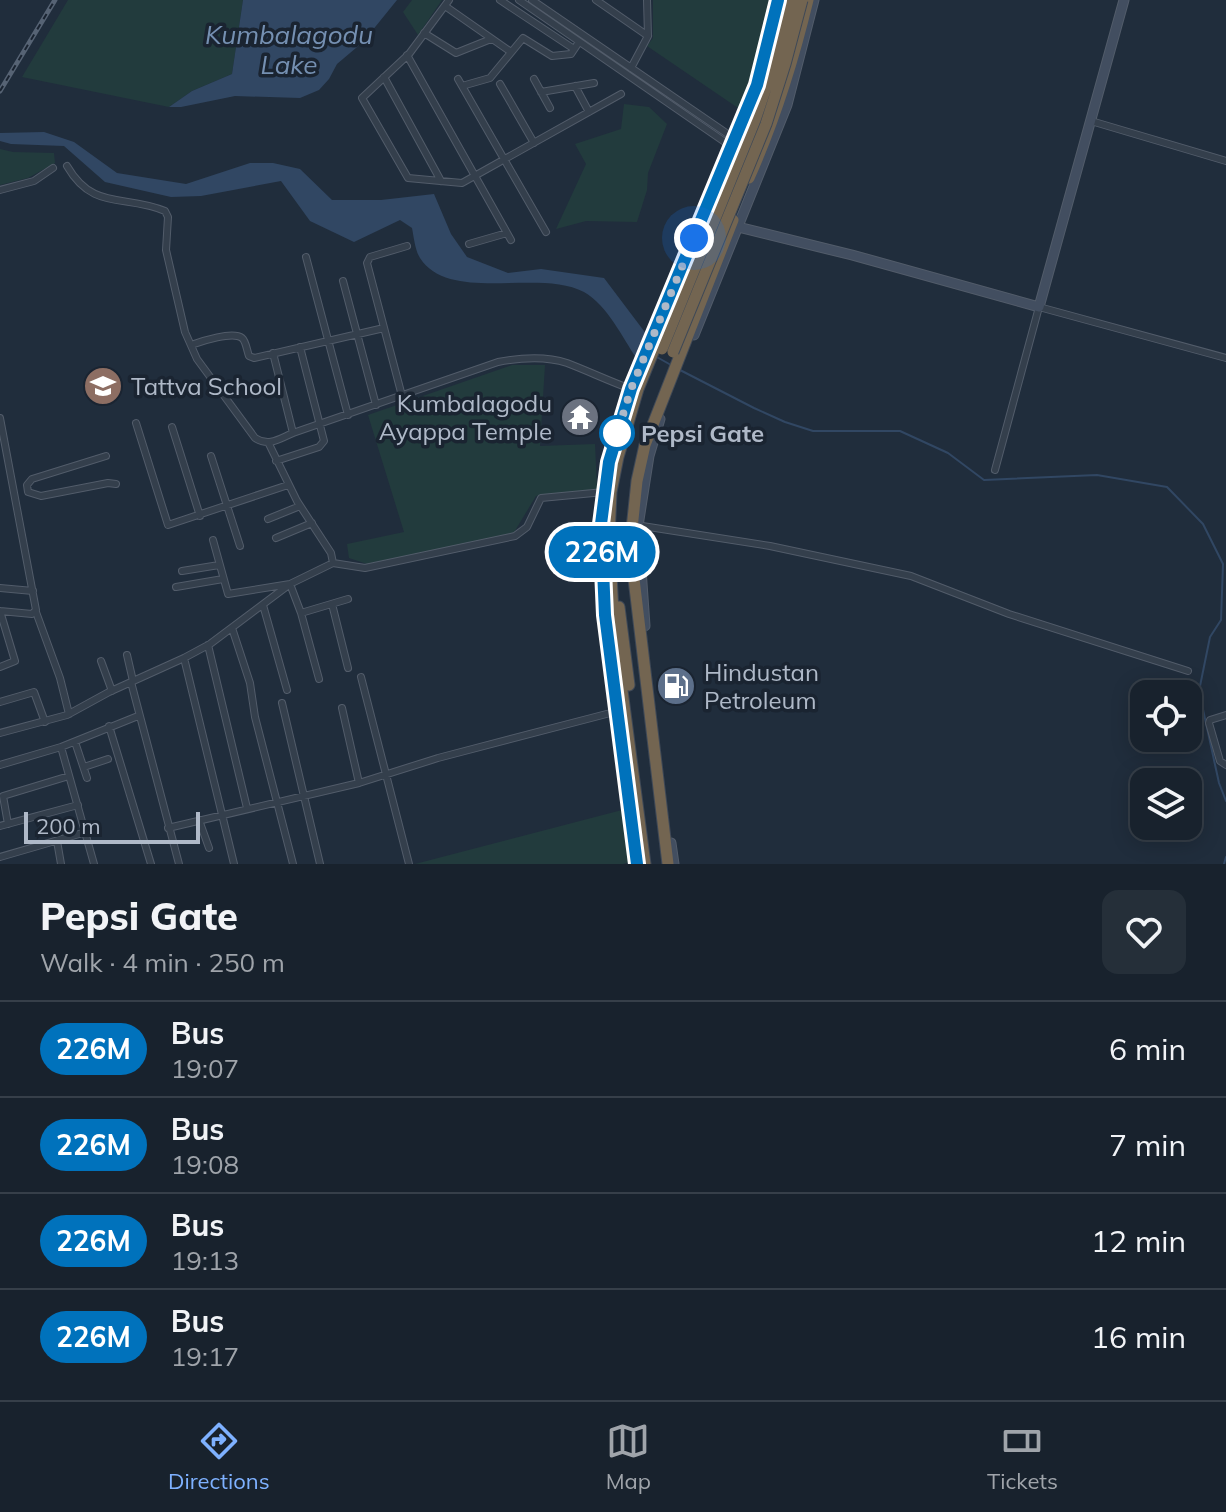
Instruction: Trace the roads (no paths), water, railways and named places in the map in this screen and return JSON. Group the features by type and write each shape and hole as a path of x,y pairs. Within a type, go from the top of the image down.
{"highway":[{"path":"645,864 614,630 609,538 611,492 638,389 766,73 782,3"},
{"path":"652,864 617,588 615,535 620,483 652,352 755,120 775,61 782,3"},
{"path":"668,864 634,579 637,481 645,445 781,101 806,6"},
{"path":"668,864 628,587 626,536 631,484 651,406 766,124 806,6"}],"street":[{"path":"500,0 574,49"},
{"path":"519,0 733,143"},
{"path":"532,0 631,67 733,143"},
{"path":"596,0 648,36"},
{"path":"626,74 648,36 647,0"},
{"path":"814,0 806,6 782,3 757,85 707,216 734,226 852,255 1226,358"},
{"path":"995,470 1124,0"},
{"path":"511,52 447,3 407,55 362,98 408,178 462,183 621,94"},
{"path":"424,33 456,53 491,39"},
{"path":"546,232 460,82 490,78 523,38 552,56 571,54 579,42"},
{"path":"407,55 511,240"},
{"path":"384,77 441,181"},
{"path":"534,79 550,108"},
{"path":"541,92 594,83"},
{"path":"500,84 534,143"},
{"path":"575,86 589,112"},
{"path":"1091,121 1226,161"},
{"path":"67,166 75,180 94,195 165,211 168,217 166,250 183,323 197,359 249,431 255,438 269,444 288,485 331,553 333,563"},
{"path":"0,190 34,181 53,168"},
{"path":"469,244 507,233"},
{"path":"402,396 367,260 407,246"},
{"path":"306,257 348,415"},
{"path":"343,281 376,405"},
{"path":"191,345 216,337 238,336 245,341 251,357 384,328"},
{"path":"276,461 323,444 300,347"},
{"path":"637,864 605,615 601,524 609,462 631,389 652,352"},
{"path":"273,353 293,433"},
{"path":"269,444 498,362 516,359 565,363 631,389"},
{"path":"0,418 36,612 60,678 69,714"},
{"path":"136,423 165,522 170,526 288,485"},
{"path":"172,427 200,516"},
{"path":"106,456 32,479 27,485 28,492 41,496 116,484"},
{"path":"211,456 240,546"},
{"path":"0,733 69,714 184,658 208,645 290,584 333,563 365,568 515,536 527,527 541,498 604,492"},
{"path":"268,519 300,506"},
{"path":"276,538 312,523"},
{"path":"635,525 770,546 911,576 1009,614 1188,671"},
{"path":"213,540 228,594 290,584"},
{"path":"182,571 219,565"},
{"path":"176,587 223,579"},
{"path":"290,584 319,679"},
{"path":"0,588 33,591"},
{"path":"301,613 348,599"},
{"path":"332,604 348,668"},
{"path":"263,605 287,690"},
{"path":"0,667 15,662 0,611 36,612"},
{"path":"232,628 250,683 255,717 293,864"},
{"path":"208,645 247,808"},
{"path":"127,655 138,716 179,864"},
{"path":"184,658 234,864"},
{"path":"101,661 112,691"},
{"path":"361,677 409,864"},
{"path":"0,702 34,692 45,722"},
{"path":"282,703 320,864"},
{"path":"342,708 359,783"},
{"path":"168,828 386,776 438,758 618,711"},
{"path":"1226,715 1209,723 1220,761 1226,765"},
{"path":"0,765 61,747 138,716"},
{"path":"109,726 151,864"},
{"path":"75,742 87,778"},
{"path":"61,747 94,864"},
{"path":"84,767 108,759"},
{"path":"69,776 3,796 4,825 78,805"},
{"path":"199,820 209,848"},
{"path":"0,857 86,832"},
{"path":"57,841 61,864"}],"water":[{"name":"Kumbalagodu Lake","path":"243,0 397,0 363,42 337,64 319,90 300,98 235,96 169,107 192,91 232,74"},
{"path":"44,132 74,142 117,173 186,184 250,163 273,163 300,169 332,200 381,200 434,194 451,234 467,257 508,273 541,269 604,278 647,335 637,359 607,314 584,292 544,283 473,283 434,272 418,255 412,228 400,220 354,242 310,221 281,181 201,196 171,197 105,182 64,146 0,141 0,133"}],"waterway":[{"path":"655,356 671,365"},
{"path":"680,370 754,408 813,431 900,431 948,453 984,480 1097,475 1167,487 1203,524 1223,564 1221,620 1210,637 1199,691 1219,783 1226,801"},
{"path":"1224,864 1226,857"}],"railway":[{"path":"0,91 55,0"}],"place":[{"name":"Tattva School","path":"103,386"},
{"name":"Kumbalagodu Ayappa Temple","path":"580,417"},
{"name":"Pepsi Gate","path":"617,433"},
{"name":"Hindustan Petroleum","path":"676,686"}]}
